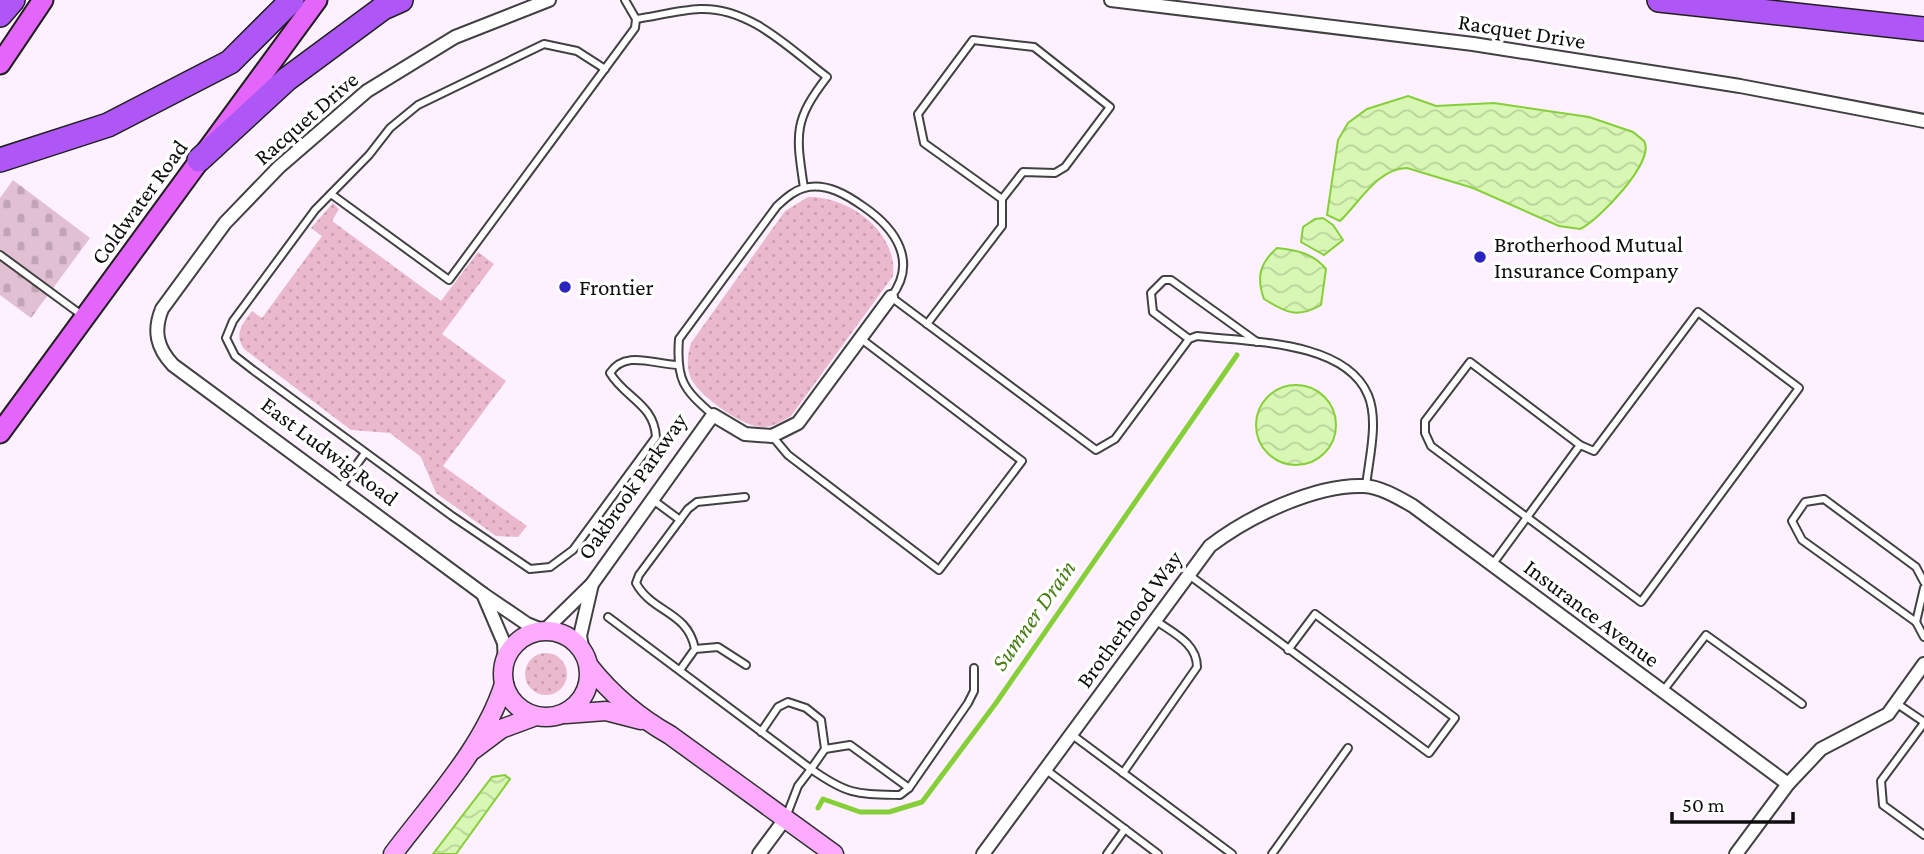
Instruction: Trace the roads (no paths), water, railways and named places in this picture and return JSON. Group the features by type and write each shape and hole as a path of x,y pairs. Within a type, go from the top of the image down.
{"highway":[{"path":"0,15 13,0"},
{"path":"0,160 108,125 230,62 292,0"},
{"path":"199,160 287,79 383,8 401,0"},
{"path":"1660,0 1924,29"}],"main road":[{"path":"0,64 43,0"},
{"name":"Coldwater Road","path":"0,433 317,0"},
{"path":"393,854 467,754 499,698 504,684 505,663 516,644 534,632 544,631 568,637 614,695 645,721 670,735 834,854"},
{"path":"562,715 581,700 587,690 586,659"},
{"path":"504,684 517,706 536,716"},
{"path":"467,754 501,729 536,716 606,711 645,721"}],"street":[{"name":"Racquet Drive","path":"157,340 156,323 162,309 225,223 279,167 367,91 455,37 549,0"},
{"name":"Racquet Drive","path":"1111,0 1473,44 1740,86 1924,121"},
{"path":"772,436 799,423 891,298"},
{"name":"East Ludwig Road","path":"157,340 173,365 483,594 527,624 544,631"},
{"name":"Oakbrook Parkway","path":"544,631 592,584 713,415 745,434 772,436"},
{"name":"Insurance Avenue","path":"1366,486 1392,494 1413,506 1788,784"},
{"name":"Brotherhood Way","path":"983,854 1210,546 1235,527 1314,493 1366,486"},
{"name":"Oakbrook Parkway","path":"586,659 580,636 592,584"},
{"path":"483,594 503,643 505,663"},
{"path":"1736,854 1788,784 1821,749 1888,714 1924,664"},
{"path":"759,854 785,818"}],"lane":[{"path":"331,194 449,280 635,28 636,19 625,0"},
{"path":"636,19 702,9 732,13 761,26 827,77 806,104 798,128 804,188"},
{"path":"927,324 1002,226 1002,199 1023,172 1055,173 1065,167 1110,107 1034,47 972,40 918,114 924,142 1002,199"},
{"path":"605,69 577,51 544,44 444,90 418,105 390,128 369,155 315,210 233,321 226,338 235,356 365,453 530,569 550,567 573,550 656,437 655,424 647,408 617,385 610,373 617,363 631,358 653,364 677,365"},
{"path":"713,415 687,393 677,365 679,339 777,206 789,195 804,188 834,189 847,195 889,227 903,257 904,274 891,298 1096,450 1115,439 1189,339 1197,336 1258,343 1330,357 1353,372 1368,395 1373,421 1366,486"},
{"path":"0,256 85,317"},
{"path":"1189,339 1153,312 1151,293 1164,279 1171,280 1258,343"},
{"path":"1698,312 1799,388 1641,603 1431,446 1425,433 1425,421 1470,362 1580,445 1594,451 1698,312"},
{"path":"772,436 788,455 939,570 1022,461 860,338"},
{"path":"1492,565 1580,445"},
{"path":"340,489 365,453"},
{"path":"680,670 695,649 692,633 686,624 641,592 636,583 639,575 680,520 697,502 745,497"},
{"path":"651,499 680,520"},
{"path":"1924,582 1916,567 1824,499 1805,502 1792,521 1802,540 1916,622 1924,637"},
{"path":"1188,574 1288,650 1429,753 1455,718 1315,614 1288,650"},
{"path":"1916,622 1924,588"},
{"path":"608,617 811,769 840,789 856,794 900,795 909,788 968,703 974,691 974,668"},
{"path":"1123,773 1197,667 1197,656 1191,646 1155,620"},
{"path":"1663,691 1706,635 1802,704"},
{"path":"695,649 718,647 746,665"},
{"path":"761,732 778,707 788,702 797,704 821,719 825,749 798,786 785,818"},
{"path":"1896,703 1924,722 1881,781 1883,805 1924,835"},
{"path":"1071,734 1232,854"},
{"path":"825,749 850,745 909,788"},
{"path":"1272,854 1348,748"},
{"path":"1045,769 1158,854"},
{"path":"1107,854 1125,830"}],"water":[{"path":"1408,96 1436,106 1494,103 1589,117 1633,132 1644,141 1642,162 1611,203 1580,229 1559,226 1473,188 1407,168 1387,174 1378,180 1340,221 1327,215 1338,140 1348,123 1367,109"},
{"path":"1323,218 1333,225 1343,240 1324,255 1301,242 1303,227 1315,219"},
{"path":"1277,248 1304,253 1316,259 1326,269 1321,305 1298,313 1264,299 1260,284 1261,271"},
{"path":"1296,385 1311,388 1324,397 1333,410 1336,425 1333,440 1324,453 1311,462 1296,465 1281,462 1268,453 1259,440 1256,425 1259,410 1268,397 1281,388"},
{"path":"505,775 510,779 456,854 433,854 492,777"}],"waterway":[{"name":"Sumner Drain","path":"818,808 823,799 860,812 889,812 922,802 996,703 1237,355"}],"place":[{"name":"Brotherhood Mutual Insurance Company","path":"1480,257"},
{"name":"Frontier","path":"565,287"}]}
